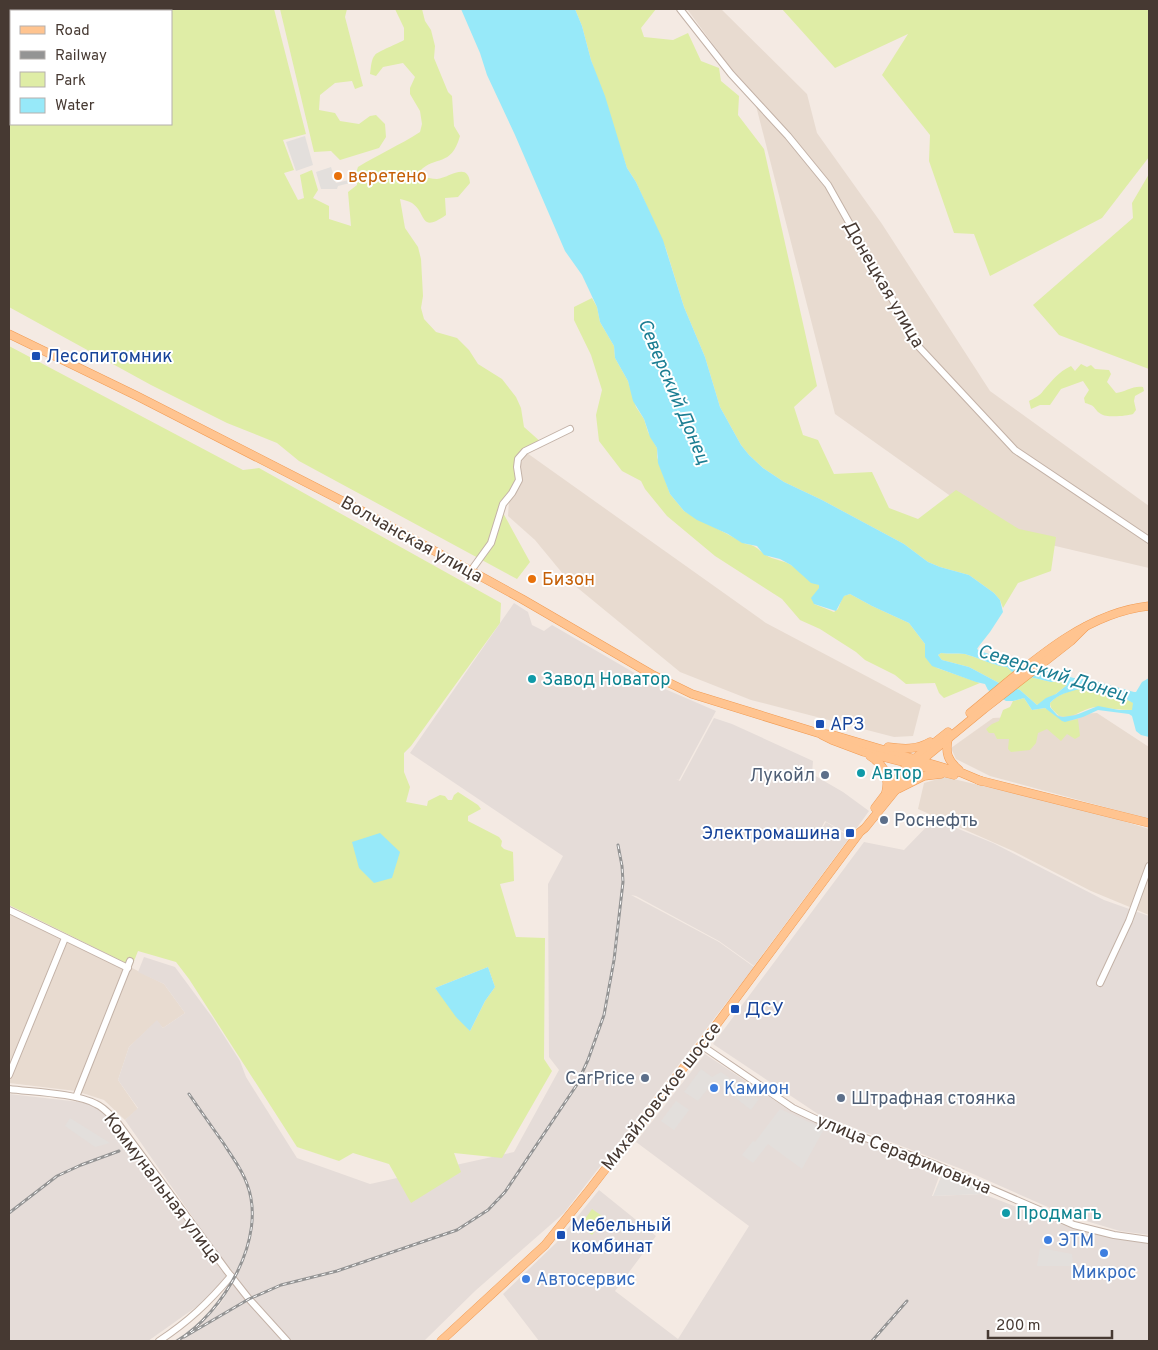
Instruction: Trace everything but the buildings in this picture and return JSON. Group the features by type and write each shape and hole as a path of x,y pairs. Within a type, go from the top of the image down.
{"main road":[{"name":"Волчанская улица","path":"9,334 138,396 360,510 522,599 641,669 692,694 818,733 864,752 962,773 981,781"},
{"path":"916,762 1051,652 1072,641 1085,628 1103,618 1126,610 1149,606"},
{"name":"Волчанская улица","path":"818,733 834,735 869,745 948,774 1149,822"},
{"path":"869,745 909,749 926,745 948,736"},
{"path":"948,736 946,747 950,761 962,773"},
{"path":"864,752 876,760 885,773 887,781 885,794"},
{"name":"Михайловское шоссе","path":"441,1341 545,1245 701,1045 860,832 916,762"},
{"name":"Михайловское шоссе","path":"860,832 861,826 885,794 916,762"},
{"path":"894,791 924,776 948,774"}],"street":[{"name":"Донецкая улица","path":"680,9 731,74 788,136 828,185 919,347 1015,450 1149,540"},
{"path":"470,572 490,542 503,504 519,480 518,459 525,452 570,429"},
{"path":"1100,982 1129,921 1149,866"},
{"path":"9,910 128,968"},
{"path":"9,1075 65,938"},
{"path":"76,1097 130,960"},
{"name":"улица Серафимовича","path":"701,1045 793,1108 816,1119 936,1165 1074,1226 1114,1235 1149,1240"},
{"name":"Коммунальная улица","path":"9,1089 76,1097 94,1103 106,1110 117,1122 230,1276 287,1341"},
{"path":"159,1341 186,1323 208,1302 230,1276"}],"shaded area":[{"path":"687,9 721,9 807,94 817,133 882,224 990,391 1149,506 1149,568 1004,534 835,414 753,94 732,70"},
{"path":"305,136 313,165 296,171 286,142"},
{"path":"331,167 336,183 353,179 354,182 338,186 337,189 321,189 316,172"},
{"path":"527,453 766,623 921,705 913,736 894,737 751,700 680,672 568,580 535,540 508,516 509,501 518,468"},
{"path":"514,603 528,612 532,625 544,631 552,625 638,675 642,681 651,686 658,686 716,711 679,780 676,779 680,781 714,718 732,724 813,761 812,774 843,792 869,811 851,836 825,821 818,834 811,830 818,835 826,822 850,837 754,966 719,941 631,895 719,942 754,967 564,1213 475,1291 424,1341 173,1341 219,1306 236,1279 125,1120 138,1108 118,1080 129,1047 157,1020 163,1028 185,1013 164,984 138,972 144,957 175,967 212,1017 240,1061 246,1077 297,1158 370,1184 514,1152 559,1070 549,1057 548,884 563,856 410,753"},
{"path":"1097,713 1149,747 1149,819 990,776 956,759 951,748 993,718"},
{"path":"945,777 1097,813 1149,829 1149,915 1091,891 1013,851 918,809 924,783"},
{"path":"934,819 993,843 1104,900 1149,916 1149,1235 1120,1231 1066,1215 964,1170 818,1114 713,1044 864,842 904,850"},
{"path":"9,913 124,969 76,1091 9,1083"},
{"path":"130,967 164,984 185,1013 163,1028 157,1021 129,1047 118,1080 138,1109 125,1120 104,1100 79,1092"},
{"path":"705,1054 789,1110 941,1171 932,1196 983,1194 1066,1226 1109,1237 1149,1244 1149,1341 539,1341 503,1294 556,1243 599,1190 656,1236 615,1291 678,1339 749,1226 636,1142"},
{"path":"701,1069 712,1077 721,1072 759,1099 751,1110 714,1081 698,1101 684,1092"},
{"path":"9,1094 80,1102 93,1105 104,1112 228,1279 206,1300 148,1341 9,1341"},
{"path":"676,1101 689,1110 674,1130 661,1121"},
{"path":"780,1109 824,1129 802,1169 768,1144 753,1163 742,1155 753,1141 755,1142"},
{"path":"70,1118 110,1143 95,1147 65,1126"},
{"path":"943,1172 983,1187 983,1194 933,1196"},
{"path":"1040,1248 1072,1254 1073,1266 1037,1266"}],"green space":[{"path":"9,9 274,9 306,134 283,140 294,170 284,173 298,200 304,198 300,175 312,170 318,190 313,198 329,206 329,219 351,226 348,192 357,185 356,173 358,167 420,132 422,124 420,111 410,94 410,88 415,77 403,63 383,67 376,76 370,74 375,55 404,40 404,28 395,9 422,9 425,21 431,30 435,46 434,58 448,92 452,96 454,126 460,136 452,153 442,160 426,166 420,171 421,177 437,179 462,172 466,173 470,183 458,197 445,198 446,215 431,223 424,220 417,207 412,203 400,199 405,228 418,247 421,259 423,296 421,308 424,319 436,332 457,338 469,350 478,364 502,379 516,397 521,408 524,427 542,443 518,459 519,480 502,511 530,562 517,579 299,461 277,443 227,423 151,385 9,307"},
{"path":"280,9 347,9 345,17 363,86 355,89 352,81 335,83 320,95 319,110 335,113 340,121 359,124 370,116 376,115 385,124 386,137 379,148 340,160 331,151 314,152"},
{"path":"575,9 656,9 641,28 644,37 673,40 688,33 701,61 719,68 721,81 739,96 738,115 764,149 817,386 794,407 803,435 818,440 834,474 872,472 889,508 918,519 956,490 1019,529 1056,537 1051,571 1018,583 1003,608 1000,600 994,593 969,575 928,562 904,544 784,482 763,468 749,455 741,445 720,407 705,357 684,307 666,249 636,182 627,168"},
{"path":"782,9 1149,9 1149,157 1102,218 990,276 974,234 954,233 929,161 930,135 882,75 908,34 835,68"},
{"path":"1149,174 1149,369 1059,335 1033,305 1133,218 1132,203"},
{"path":"592,298 597,307 600,322 614,346 615,358 628,381 636,407 644,419 648,432 657,448 657,457 670,494 684,511 755,547 769,557 791,565 808,579 820,585 814,604 834,612 838,609 843,596 850,594 909,623 925,644 937,668 980,683 944,698 939,693 935,683 906,684 895,675 865,660 820,629 800,620 782,599 715,556 667,516 645,489 641,481 622,471 599,441 596,415 602,390 591,355 574,320 574,307"},
{"path":"9,346 243,470 259,468 501,603 500,623 404,753 404,772 410,787 406,802 427,806 428,801 440,795 445,796 448,800 452,800 458,792 478,805 481,809 468,816 468,821 499,837 502,841 501,846 513,852 514,881 500,884 516,937 545,938 544,1059 552,1071 502,1158 454,1153 461,1172 411,1203 389,1164 353,1153 339,1161 297,1147 189,979 176,962 138,951 132,966 9,905","holes":["488,967 495,987 485,1001 470,1031 435,988"]},
{"path":"1081,364 1087,367 1091,365 1095,369 1109,370 1111,374 1107,382 1116,393 1136,387 1143,387 1144,391 1135,396 1136,410 1133,414 1112,416 1101,414 1093,406 1085,403 1084,398 1089,390 1083,381 1061,389 1050,405 1040,405 1031,409 1029,401 1040,394 1052,380 1066,368 1071,366 1075,371"},
{"path":"941,653 965,654 1007,667 1013,673 1051,682 1060,681 1067,685 1037,705 1020,690 999,683 969,667 942,660 938,655"},
{"path":"1080,689 1124,698 1134,703 1133,710 1096,707 1064,717 1059,716 1051,708 1050,703 1056,697"},
{"path":"1024,698 1032,710 1045,708 1063,720 1078,719 1080,736 1075,739 1067,734 1061,741 1047,729 1038,733 1036,743 1030,750 1011,752 1008,749 1009,739 997,739 994,733 989,733 986,729 999,721 1003,710 1010,707 1013,701"},
{"path":"592,1209 605,1218 592,1235 580,1226"}],"water":[{"name":"Северский Донец","path":"461,9 575,9 627,168 636,182 663,240 684,307 705,357 720,407 741,445 763,468 784,482 904,544 928,562 969,575 994,593 1000,600 1003,612 977,649 980,651 1007,660 1023,661 1054,673 1087,679 1134,692 1136,692 1142,682 1149,678 1149,737 1141,735 1136,731 1132,716 1129,714 1098,710 1065,722 1045,708 1032,710 1024,698 1006,701 988,690 985,684 932,666 925,657 925,644 909,623 850,594 844,596 836,611 814,604 811,598 819,588 819,585 811,583 791,565 780,559 764,555 757,546 742,543 728,534 697,520 684,511 670,494 658,463 657,448 650,437 644,419 633,401 628,381 615,358 614,346 600,322 597,307 582,275 565,251 487,75 480,53","holes":["941,653 965,654 1007,667 1013,673 1051,682 1060,681 1067,685 1037,705 1020,690 999,683 969,667 942,660 938,655","1080,689 1124,698 1133,703 1132,710 1119,710 1098,706 1076,715 1063,717 1058,716 1050,707 1050,703 1056,697"]},
{"path":"380,833 400,852 392,878 374,883 359,868 352,842"},
{"path":"488,967 495,987 485,1001 470,1031 456,1017 435,988"}],"railway":[{"path":"184,1337 249,1299 281,1285 337,1271 457,1230 488,1210 505,1192 576,1086 588,1060 604,1015 614,960 623,882 618,845"},
{"path":"177,1341 194,1328 225,1293 237,1272 246,1250 251,1227 252,1205 247,1184 240,1168 189,1094"},
{"path":"9,1213 57,1176 119,1151"},
{"path":"872,1341 907,1301"}],"place":[{"name":"веретено","path":"338,176"},
{"name":"Лесопитомник","path":"36,356"},
{"name":"Бизон","path":"532,579"},
{"name":"Завод Новатор","path":"532,679"},
{"name":"АРЗ","path":"820,724"},
{"name":"Автор","path":"861,773"},
{"name":"Лукойл","path":"825,775"},
{"name":"Роснефть","path":"884,820"},
{"name":"Электромашина","path":"850,833"},
{"name":"ДСУ","path":"735,1009"},
{"name":"CarPrice","path":"645,1078"},
{"name":"Камион","path":"714,1088"},
{"name":"Штрафная стоянка","path":"841,1098"},
{"name":"Продмагъ","path":"1006,1213"},
{"name":"Мебельный комбинат","path":"561,1235"},
{"name":"ЭТМ","path":"1048,1240"},
{"name":"Микрос","path":"1104,1253"},
{"name":"Автосервис","path":"526,1279"}]}
